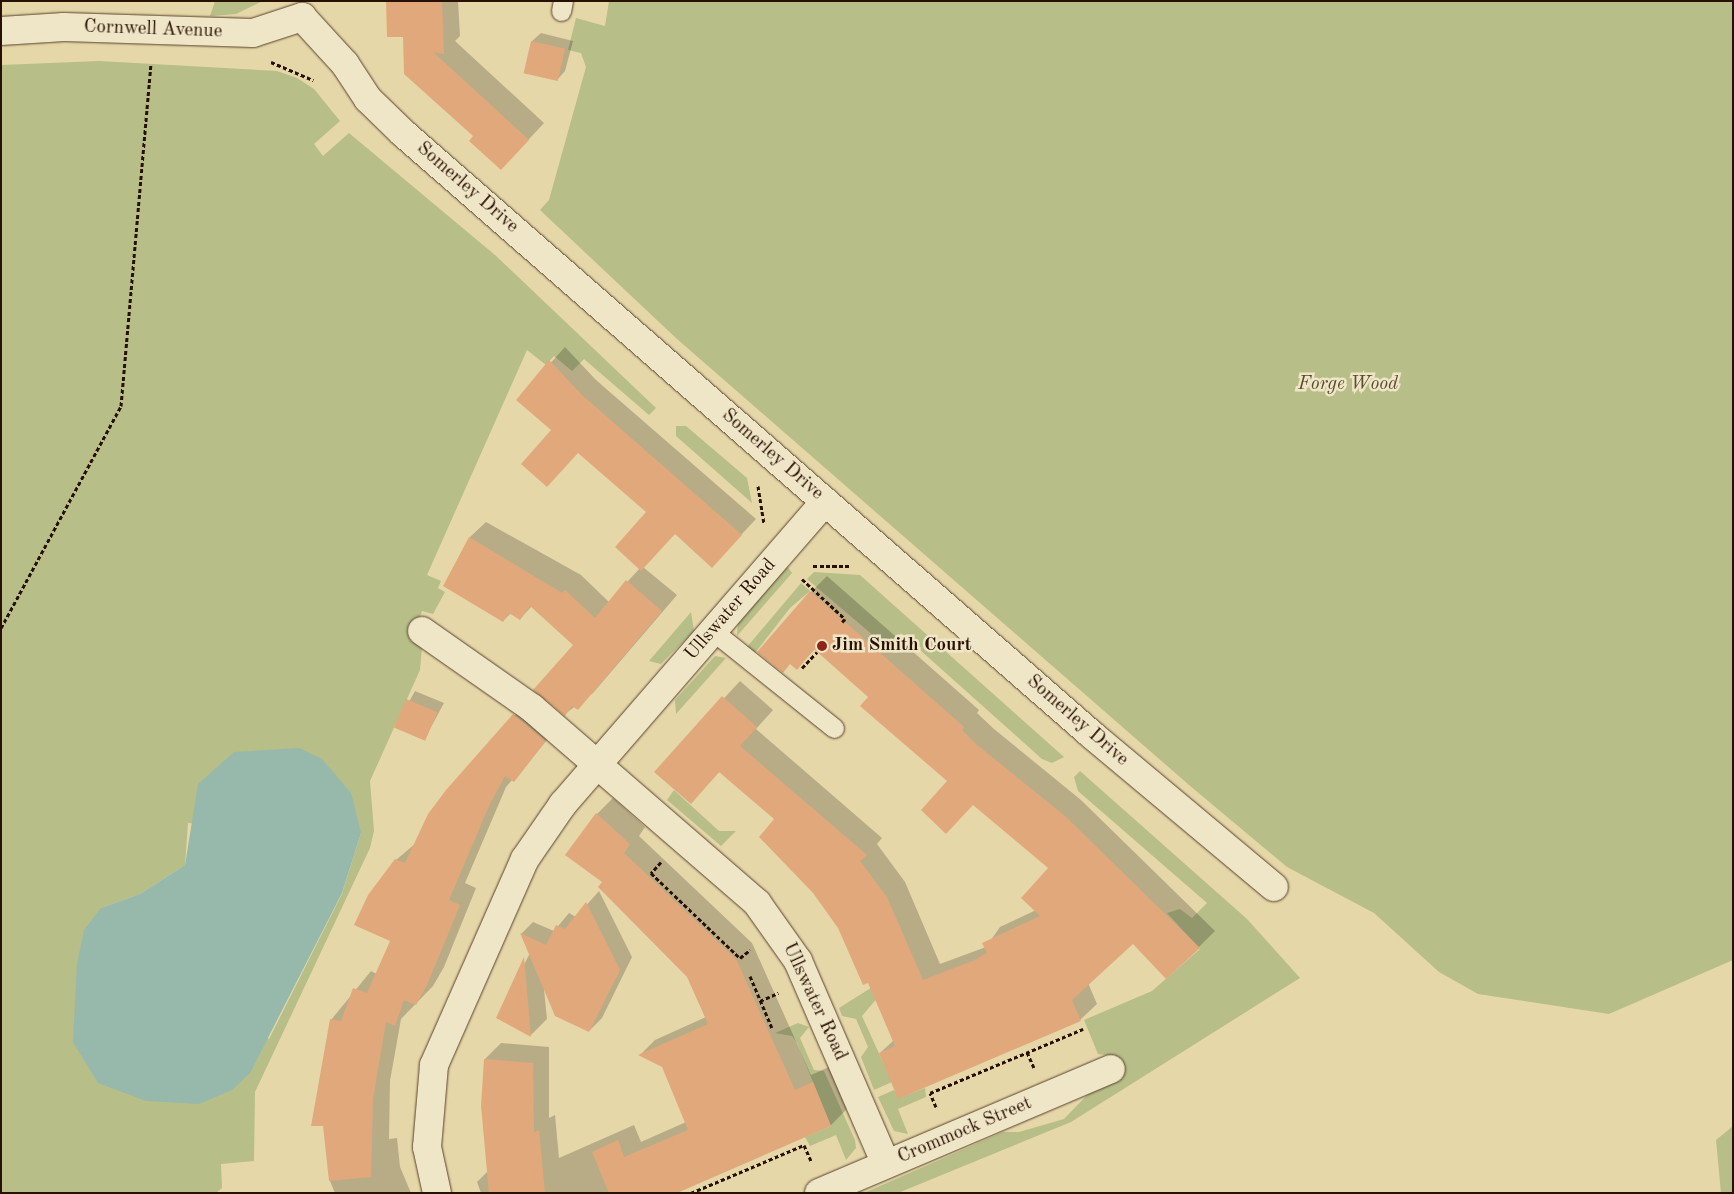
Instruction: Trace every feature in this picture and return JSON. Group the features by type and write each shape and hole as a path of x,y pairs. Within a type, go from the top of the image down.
{"street":[{"name":"Cornwell Avenue","path":"5,31 153,30 253,33 306,9"},
{"name":"Somerley Drive","path":"306,9 368,99 403,133 825,502 1274,887"},
{"name":"Ullswater Road","path":"437,1193 427,1147 434,1065 525,858 543,828 825,502"},
{"name":"Ullswater Road","path":"422,631 500,683 598,763 739,884 778,928 798,961 886,1164"},
{"name":"Crommock Street","path":"822,1192 1111,1069"}],"lane":[{"path":"712,631 834,728"}],"path":[{"path":"1,628 121,406 153,30"},
{"path":"800,577 845,618 842,622"},
{"path":"683,836 651,873 740,958 778,928"},
{"path":"750,976 772,1028"},
{"path":"950,1138 930,1093 1083,1029"},
{"path":"692,1193 804,1145 822,1192"}],"green space":[{"path":"215,1 263,1 236,14 210,16"},
{"name":"Forge Wood","path":"609,1 1733,1 1733,960 1609,1014 1478,994 1439,972 1374,913 1287,867 1189,785 677,339 540,210 549,200 586,67 581,53 568,50 576,18 605,26"},
{"path":"99,61 277,71 297,78 314,89 340,121 314,144 323,156 349,133 495,255 656,408 649,415 584,359 572,371 554,356 546,365 527,350 427,575 441,581 438,588 445,592 433,614 422,611 412,640 422,647 420,670 370,781 374,831 370,848 255,1092 254,1161 221,1164 222,1188 216,1193 1,1193 1,65","holes":["188,823 361,833 342,894 269,1039 101,908 140,894 185,865"]},
{"path":"676,426 686,426 747,478 752,503 676,436"},
{"path":"787,566 792,573 737,636 738,622"},
{"path":"814,572 860,575 1064,757 1052,763 1042,759 901,633 888,648 807,579"},
{"path":"801,583 810,591 790,608 755,653 747,647"},
{"path":"691,612 694,631 661,664 649,661"},
{"path":"715,656 726,658 676,714 675,700"},
{"path":"1080,771 1247,919 1300,978 1071,1122 898,1193 864,1193 1003,1132 1019,1132 1064,1119 1090,1092 1122,1078 1112,1056 1098,1054 1084,1020 1152,991 1200,949 1167,913 1180,909 1192,918 1207,903 1078,791 1074,777"},
{"path":"674,790 719,831 736,831 721,846 667,800"},
{"path":"874,986 879,996 862,1016 892,1082 874,1090 861,1057 868,1047 856,1019 842,1016 839,1008"},
{"path":"798,1023 809,1027 800,1038 814,1070 824,1071 855,1140 856,1148 846,1160 836,1135 810,1146 805,1137 831,1126 797,1043 792,1036 775,1033"},
{"path":"925,1088 926,1097 898,1109 908,1134 894,1131 878,1097 894,1090 899,1098"},
{"path":"1733,1126 1733,1193 1721,1193 1716,1140"}],"shaded area":[{"path":"299,748 322,759 351,793 361,833 342,893 250,1073 232,1090 199,1104 146,1101 98,1083 73,1042 77,964 84,930 101,908 140,894 185,865 198,784 234,752"}],"building":[{"path":"386,1 442,1 444,54 433,52 529,140 501,170 469,141 473,136 404,74 403,37 387,37"},
{"path":"531,41 565,49 558,81 524,73"},
{"path":"549,360 582,395 742,535 712,568 675,534 641,571 615,547 646,512 578,453 547,487 521,464 551,430 516,400"},
{"path":"469,537 562,593 565,590 595,618 626,580 662,611 578,710 572,706 565,716 533,690 573,645 530,606 520,620 509,613 503,622 443,586"},
{"path":"810,591 964,727 962,730 977,745 1065,816 1200,948 1166,979 1133,944 1072,1000 1081,1021 898,1099 879,1053 895,1046 868,983 863,985 838,928 813,893 759,837 774,819 719,772 691,804 654,772 722,696 757,727 740,746 867,855 860,861 887,897 923,980 975,960 987,953 982,943 1040,916 1021,898 1048,868 973,805 946,834 921,810 947,781 860,706 868,697 814,649 797,670 790,664 783,673 757,652"},
{"path":"406,699 437,712 425,741 394,728"},
{"path":"513,714 546,741 514,782 505,776 489,806 449,900 460,905 427,985 416,1005 404,1000 395,1026 386,1022 373,1099 371,1177 329,1181 323,1126 311,1126 330,1019 341,1021 353,988 367,993 390,941 354,925 368,895 395,859 405,863 428,814 446,790"},
{"path":"596,813 630,844 624,853 736,959 795,1090 813,1082 831,1126 677,1193 609,1193 592,1152 618,1140 624,1157 688,1130 662,1067 638,1055 708,1024 687,977 598,887 602,882 565,855"},
{"path":"586,902 620,970 589,1032 555,1016 520,933 546,945 556,925 565,929"},
{"path":"524,957 531,1037 496,1018"},
{"path":"484,1059 533,1063 534,1133 539,1130 545,1193 489,1193 481,1106"}],"place":[{"name":"Jim Smith Court","path":"822,646"}]}
